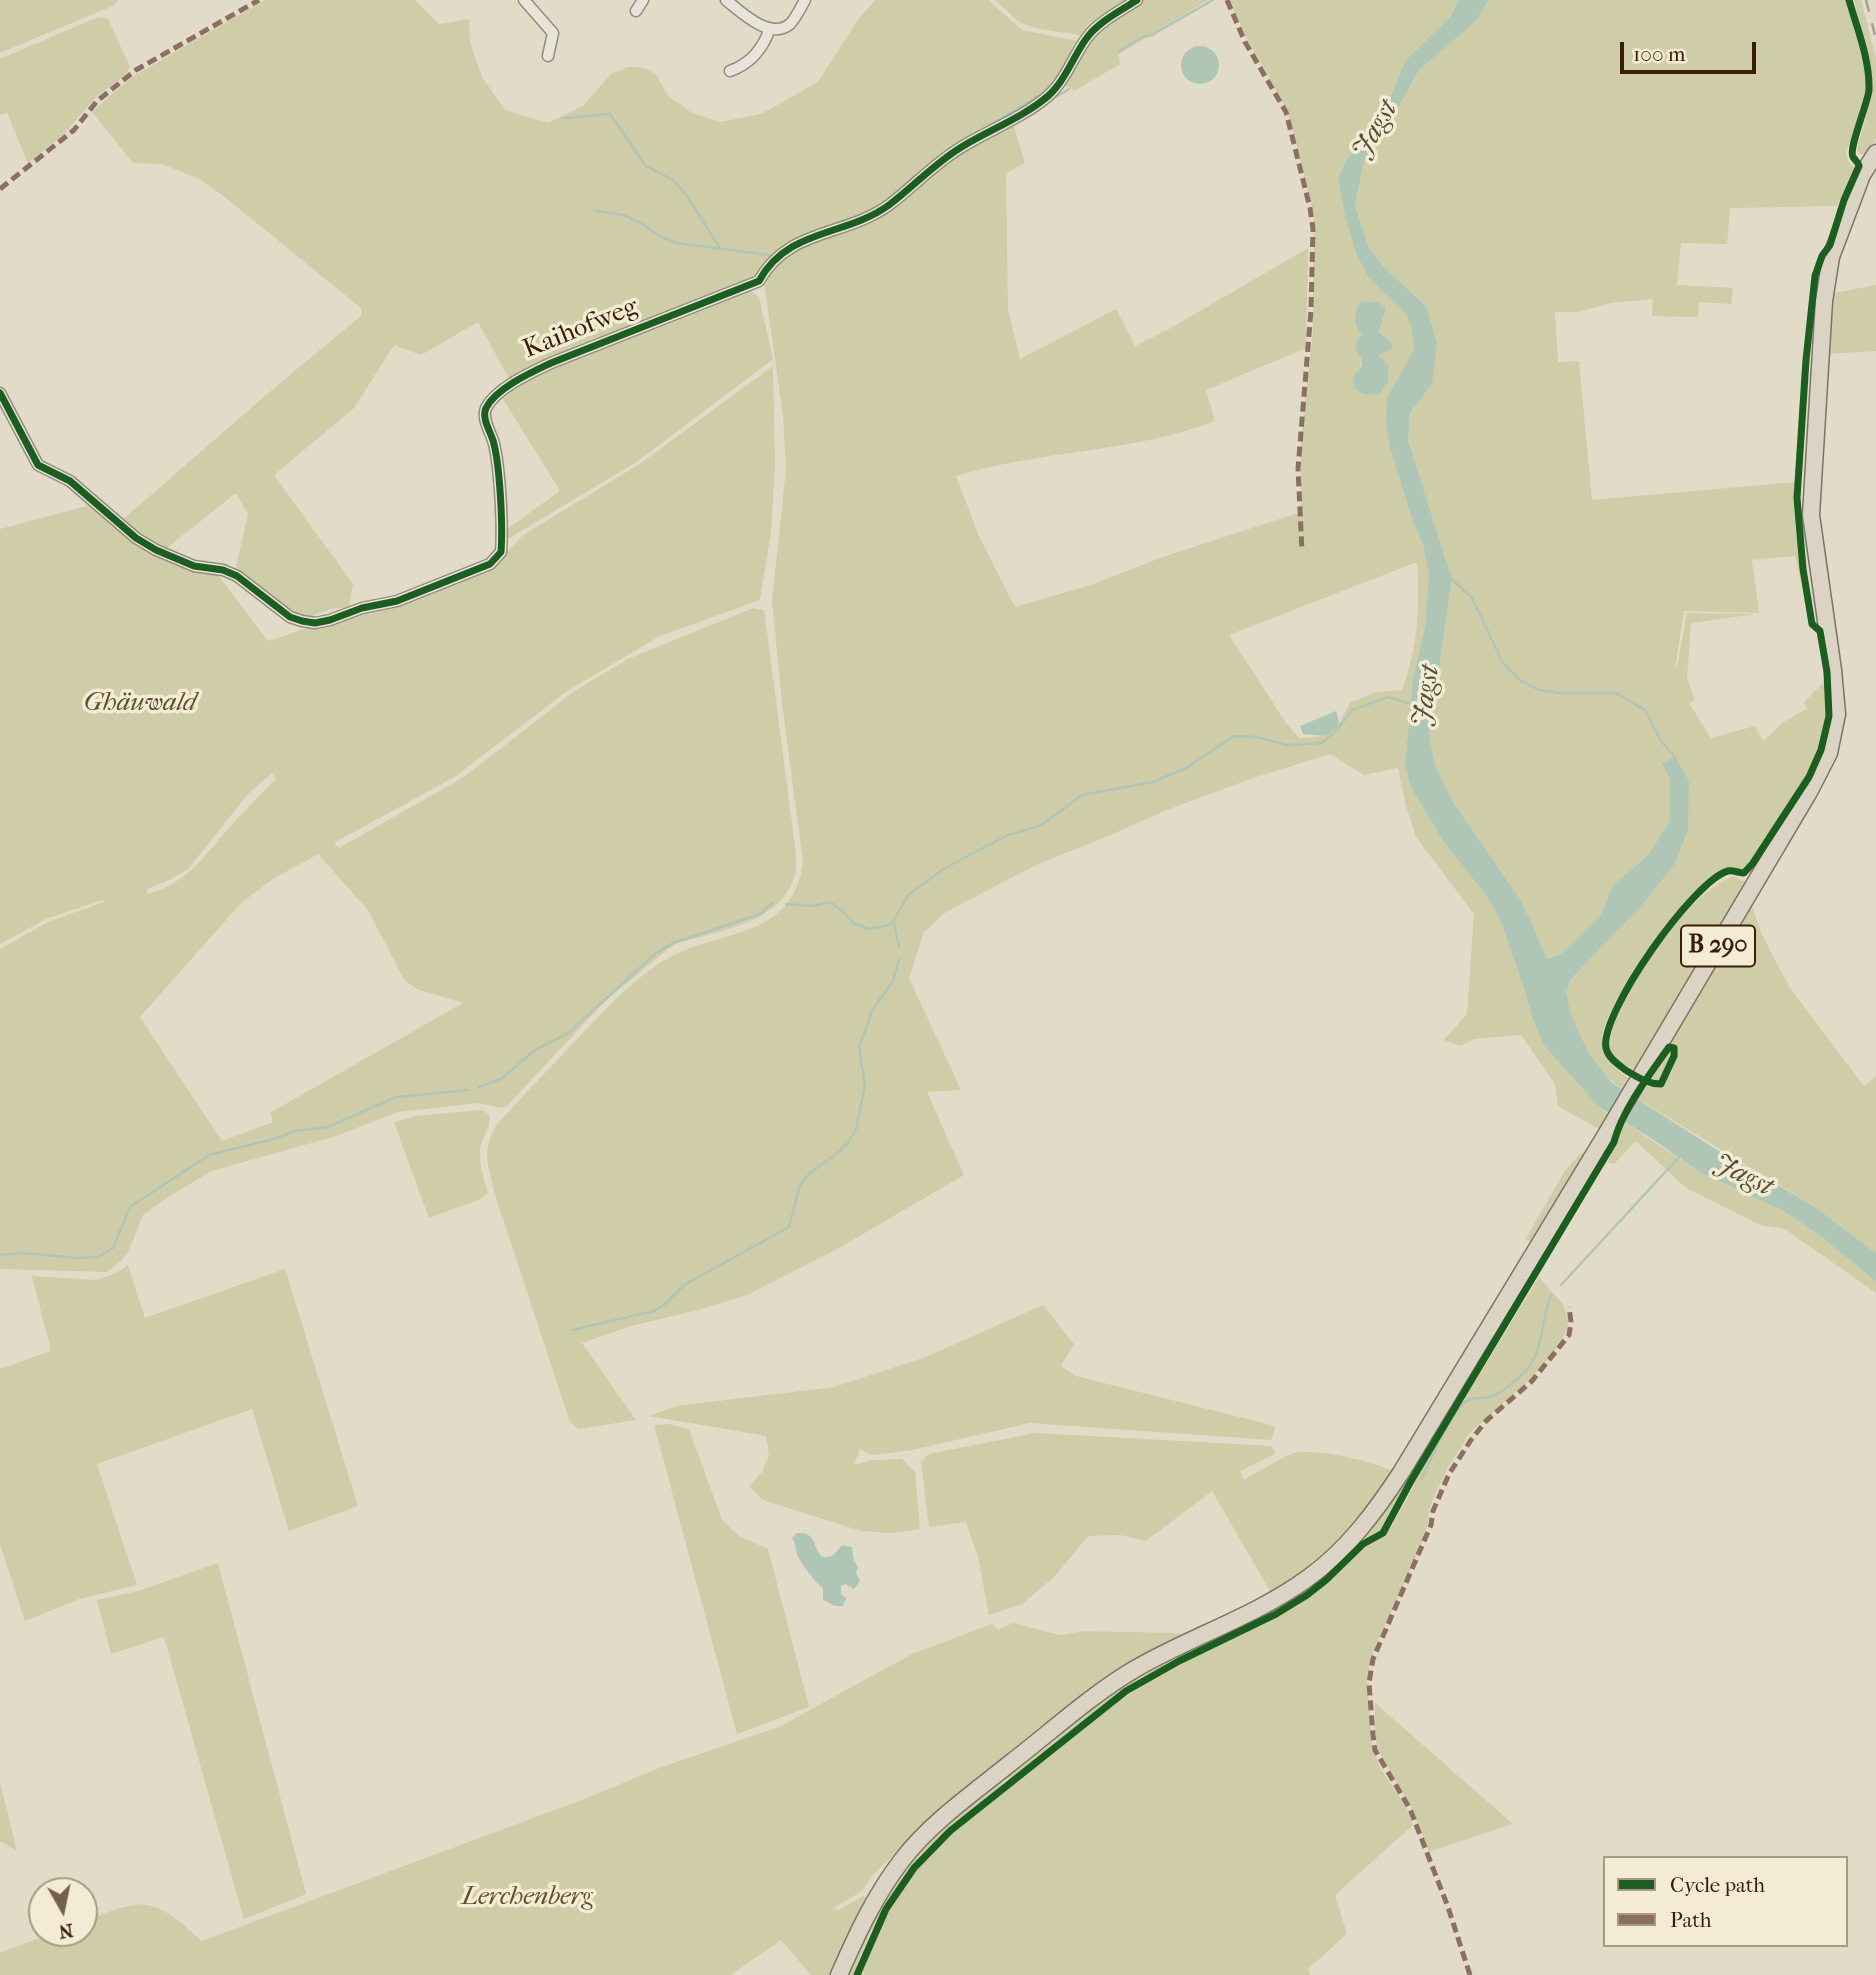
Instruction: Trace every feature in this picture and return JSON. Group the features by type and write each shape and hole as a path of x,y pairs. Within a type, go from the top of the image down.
{"main road":[{"name":"B 290","path":"839,1975 875,1898 904,1857 948,1814 1108,1686 1150,1661 1280,1596 1319,1570 1357,1533 1382,1503 1647,1067 1822,768 1829,753 1837,699 1811,514 1824,301 1831,257 1862,175 1876,153"}],"street":[{"path":"524,0 553,33 548,56"},
{"path":"636,10 643,0"},
{"path":"726,0 751,20 770,28 781,28 790,24 805,0"},
{"name":"Kaihofweg","path":"0,393 38,465 70,481 136,538 156,550 194,566 230,573 290,617 302,621 315,623 330,620 362,608 397,601 491,564 501,551 497,456 484,415 486,407 509,385 551,363 759,281 774,258 797,243 814,235 855,224 887,206 959,149 1049,95 1086,38 1097,27 1137,0"},
{"path":"730,71 744,66 765,43 770,28"}],"green space":[{"path":"0,0 118,0 115,5 0,53"},
{"path":"265,0 415,0 439,24 469,19 470,42 482,77 505,110 548,123 583,106 611,74 628,67 644,68 656,74 668,96 692,113 721,122 761,114 818,82 857,21 875,0 988,0 1022,30 1082,42 1046,96 958,147 882,207 838,227 764,267 752,280 511,382 478,322 421,355 394,345 354,408 274,475 353,584 349,607 330,609 307,618 298,617 235,571 248,514 236,493 164,550 121,521 361,316 361,308 221,194 197,178 162,164 133,163 92,112 132,77"},
{"path":"995,0 1133,0 1087,36 1034,28 1019,22"},
{"path":"1142,0 1208,0 1119,54 1120,64 1074,91 1066,85 1086,44 1106,24"},
{"path":"1229,0 1459,0 1450,17 1405,61 1392,93 1347,159 1338,178 1388,295 1405,313 1411,325 1414,349 1386,422 1390,448 1423,545 1429,575 1425,626 1413,678 1405,764 1410,786 1443,841 1488,898 1499,917 1532,1017 1599,1107 1610,1115 1602,1131 1558,1106 1555,1084 1521,1035 1474,1039 1460,1046 1444,1040 1467,1014 1474,914 1416,837 1398,768 1364,775 1330,754 1253,778 1167,810 1038,864 946,912 924,932 909,978 961,1090 927,1092 964,1175 837,1249 747,1295 631,1326 582,1343 636,1420 579,1429 570,1422 494,1192 487,1150 497,1124 631,985 665,960 685,950 769,920 785,907 796,888 803,862 782,703 772,601 786,470 783,415 764,282 781,258 805,243 851,229 950,159 1013,123 1025,163 1006,173 1008,310 1020,359 1116,309 1135,346 1308,248 1306,348 1206,390 1215,421 1119,446 1020,461 956,476 979,536 1015,607 1091,585 1160,558 1301,512 1301,442 1313,330 1314,215 1288,111 1248,41","holes":["1360,301 1378,302 1386,308 1379,332 1393,344 1392,349 1379,355 1389,366 1388,382 1379,395 1363,394 1355,389 1362,359 1356,351 1363,334","1417,562 1417,627 1412,658 1402,690 1376,692 1350,703 1332,731 1321,736 1299,738 1286,723 1229,635"]},
{"path":"1489,0 1846,0 1866,77 1865,102 1846,154 1856,169 1836,206 1730,208 1727,244 1681,243 1677,285 1733,288 1731,304 1699,302 1698,317 1652,316 1653,299 1611,303 1578,312 1555,312 1558,362 1579,361 1592,500 1796,482 1798,545 1807,607 1795,556 1752,560 1759,613 1684,611 1675,669 1687,613 1756,614 1691,623 1687,678 1695,700 1689,703 1711,738 1755,726 1763,741 1785,721 1807,709 1804,702 1824,682 1829,703 1827,726 1807,775 1752,862 1745,869 1722,871 1705,884 1649,950 1616,1002 1606,1023 1602,1040 1607,1057 1628,1078 1622,1089 1603,1072 1585,1047 1572,1020 1566,993 1571,979 1643,904 1675,864 1670,779 1671,821 1649,854 1613,885 1601,914 1561,954 1546,959 1522,902 1453,802 1435,765 1429,736 1452,579 1408,440 1410,413 1432,384 1426,306 1384,267 1369,248 1355,205 1364,161 1419,70 1476,21"},
{"path":"1854,0 1861,0 1876,58 1876,139 1864,155 1857,149 1872,96 1872,74"},
{"path":"98,17 108,19 130,67 125,76 96,97 66,132 28,163 7,113 0,115 0,59"},
{"path":"1876,285 1876,351 1827,354 1834,293"},
{"path":"750,290 759,297 773,359 638,461 506,540 504,531 560,491 503,399 525,379"},
{"name":"Ghäuwald","path":"773,366 775,463 771,532 760,600 660,636 567,691 456,776 334,843 339,848 464,777 576,690 628,659 753,608 764,610 795,846 796,871 788,891 777,904 747,922 678,943 668,949 604,1002 507,1106 501,1108 478,1103 398,1112 336,1136 212,1171 143,1215 128,1252 107,1272 0,1269 0,949 50,921 104,902 103,900 46,919 0,944 0,529 94,504 148,549 174,565 215,571 268,641 468,576 500,560 522,536 641,463","holes":["272,773 276,779 199,863 171,885 147,894 147,889 188,869 248,794","318,854 368,910 404,980 417,989 463,1003 270,1113 273,1122 222,1141 140,1017 241,903 273,879"]},
{"path":"1733,876 1749,884 1635,1070 1616,1060 1607,1049 1607,1034 1644,967 1693,904 1712,888"},
{"path":"1750,901 1762,935 1790,988 1864,1086 1876,1076 1876,1253 1815,1207 1638,1099 1646,1087 1651,1086 1646,1081"},
{"path":"481,1110 489,1114 490,1118 480,1147 488,1193 478,1200 429,1218 394,1122 416,1116"},
{"path":"1624,1122 1701,1173 1782,1210 1821,1236 1876,1282 1876,1293 1785,1229 1760,1225 1686,1188 1636,1141 1614,1164 1608,1162"},
{"path":"1582,1152 1584,1153 1533,1241 1525,1240 1564,1172"},
{"path":"1591,1165 1598,1168 1538,1266 1537,1255"},
{"path":"128,1265 145,1318 285,1269 358,1506 289,1531 252,1409 97,1464 137,1585 79,1599 25,1621 0,1544 0,1369 51,1351 32,1276 96,1280 114,1274"},
{"path":"1531,1274 1534,1276 1412,1474 1381,1531 1363,1541 1326,1577 1296,1599 1125,1688 1007,1779 1006,1773 1111,1690 1360,1539 1385,1511 1523,1279"},
{"path":"1539,1277 1563,1304 1568,1320 1567,1330 1556,1349 1531,1378 1470,1433 1447,1469 1429,1509 1428,1523 1419,1551 1375,1646 1369,1668 1367,1681 1372,1748 1381,1769 1406,1807 1413,1825 1335,1895 1347,1934 1308,1969 1310,1975 859,1975 890,1907 912,1875 951,1834 1106,1710 1154,1677 1295,1607 1369,1544 1383,1536 1392,1526 1415,1480"},
{"path":"1043,1305 1074,1344 1061,1366 1076,1376 1275,1426 1272,1440 1030,1423 912,1450 872,1455 860,1449 854,1465 873,1460 902,1459 915,1472 920,1529 891,1533 861,1531 763,1500 749,1486 762,1472 769,1455 766,1436 649,1416 677,1406 834,1387 926,1357"},
{"path":"668,1424 689,1429 722,1520 739,1536 768,1549 809,1707 737,1734 654,1425"},
{"path":"1035,1433 1272,1446 1275,1454 1240,1471 1244,1480 1291,1454 1300,1452 1342,1456 1392,1471 1382,1492 1339,1541 1300,1574 1271,1593 1212,1491 1146,1541 1120,1535 1088,1536 1054,1577 1022,1604 989,1615 978,1557 966,1522 929,1527 921,1462 929,1454"},
{"path":"218,1563 306,1894 244,1919 164,1637 111,1654 97,1600 138,1591"},
{"name":"Lerchenberg","path":"1013,1623 1060,1635 1084,1631 1176,1633 1185,1636 888,1860 871,1877 862,1891 832,1909 839,1910 863,1896 866,1897 867,1902 832,1975 811,1975 781,1940 731,1975 0,1975 0,1953 28,1942 28,1947 98,1947 98,1916 135,1905 148,1905 159,1909 202,1941 587,1798 659,1768 779,1727 912,1654 992,1624 998,1630"},
{"path":"1375,1703 1513,1824 1429,1852 1411,1807 1378,1749"},
{"path":"1000,1781 1003,1783 998,1789 938,1838 886,1905 880,1900 914,1855 954,1816"},
{"path":"0,1783 17,1851 0,1841"},
{"path":"875,1909 883,1910 853,1975 844,1975"}],"water":[{"name":"Jagst","path":"1459,0 1489,0 1476,21 1419,70 1364,161 1355,205 1369,248 1384,267 1426,306 1437,343 1432,384 1410,413 1408,440 1452,579 1429,735 1435,765 1453,802 1522,902 1547,959 1561,954 1601,914 1613,885 1649,854 1670,821 1670,779 1662,763 1675,757 1689,781 1688,829 1675,864 1643,904 1571,979 1566,993 1571,1015 1588,1052 1612,1083 1714,1148 1815,1207 1876,1253 1876,1282 1821,1236 1782,1210 1701,1173 1651,1138 1599,1107 1544,1045 1499,917 1488,898 1443,841 1410,786 1405,764 1413,678 1425,626 1429,575 1423,545 1390,448 1386,422 1387,399 1414,349 1411,325 1405,313 1369,278 1356,253 1338,178 1347,159 1392,93 1405,61 1450,17"},
{"path":"1200,46 1213,52 1219,65 1213,78 1200,84 1187,78 1181,65 1187,52"},
{"path":"1360,301 1378,302 1386,308 1379,332 1393,344 1392,349 1379,355 1389,366 1388,382 1379,395 1363,394 1355,389 1353,377 1362,366 1362,359 1356,351 1357,340 1362,334 1355,318"},
{"path":"1336,711 1339,722 1336,729 1326,736 1303,734 1300,726"},
{"path":"797,1533 811,1537 822,1557 832,1556 842,1545 852,1547 860,1581 854,1589 845,1584 841,1586 841,1594 846,1598 843,1606 835,1606 823,1600 823,1588 797,1554 792,1538"}],"waterway":[{"path":"1119,51 1213,0"},
{"path":"1048,102 1069,89"},
{"path":"968,138 1044,93"},
{"path":"565,118 610,114 645,165 674,181 687,196 721,250"},
{"path":"946,163 1001,131"},
{"path":"949,149 963,141"},
{"path":"596,211 623,215 677,243 769,255"},
{"path":"832,235 854,229 887,212"},
{"path":"1452,579 1472,598 1503,663 1520,680 1539,690 1561,693 1616,693 1645,710 1661,741 1675,757"},
{"name":"Jagst","path":"786,904 812,906 830,902 853,923 869,929 889,925 908,895 945,868 1008,835 1042,825 1082,795 1153,782 1188,767 1234,736 1257,737 1287,745 1322,743 1337,730 1352,710 1388,697 1414,705"},
{"path":"479,1087 501,1079 535,1050 567,1034 655,954 673,943 760,914 772,903"},
{"path":"894,923 899,947"},
{"path":"572,1330 654,1311 684,1285 789,1227 800,1185 811,1172 848,1143 856,1129 865,1086 859,1047 873,1009 893,981 899,959"},
{"path":"0,1255 23,1253 77,1258 98,1257 113,1248 130,1207 209,1155 295,1131 328,1127 396,1097 469,1090"},
{"path":"1561,1285 1680,1156"},
{"path":"1421,1479 1446,1428 1464,1403 1500,1392 1529,1367 1540,1342 1551,1295"}],"railway":[{"path":"1866,0 1876,39"}],"marked path":[{"path":"0,189 74,130 97,101 136,70 259,0"},
{"path":"1227,0 1245,42 1286,112 1313,229 1311,310 1298,469 1302,551"},
{"path":"1470,1975 1448,1907 1410,1809 1375,1750 1369,1683 1373,1659 1431,1525 1433,1511 1449,1474 1486,1421 1532,1381 1569,1335 1569,1307"}],"cycle path":[{"path":"0,393 38,465 70,481 136,538 156,550 194,566 223,570 237,576 290,617 302,621 315,623 330,620 362,608 397,601 490,564 501,552 498,468 485,417 486,408 498,394 515,381 551,363 759,281 785,251 818,235 854,223 889,205 950,154 1028,111 1048,96 1091,33 1137,0"},
{"path":"857,1975 886,1909 914,1868 950,1831 1126,1691 1179,1661 1276,1614 1307,1595 1363,1544 1383,1533 1411,1481 1614,1142 1637,1093 1645,1080 1669,1047 1674,1048 1674,1056 1661,1084 1648,1082 1644,1080 1636,1076 1627,1071 1609,1055 1606,1048 1608,1031 1617,1007 1652,950 1694,898 1713,880 1728,871 1744,873 1753,863 1809,777 1821,750 1829,716 1827,672 1820,631 1812,624 1803,569 1797,498 1806,360 1815,276 1822,256 1830,245 1844,200 1859,166 1852,152 1869,90 1865,56 1849,0"}]}
